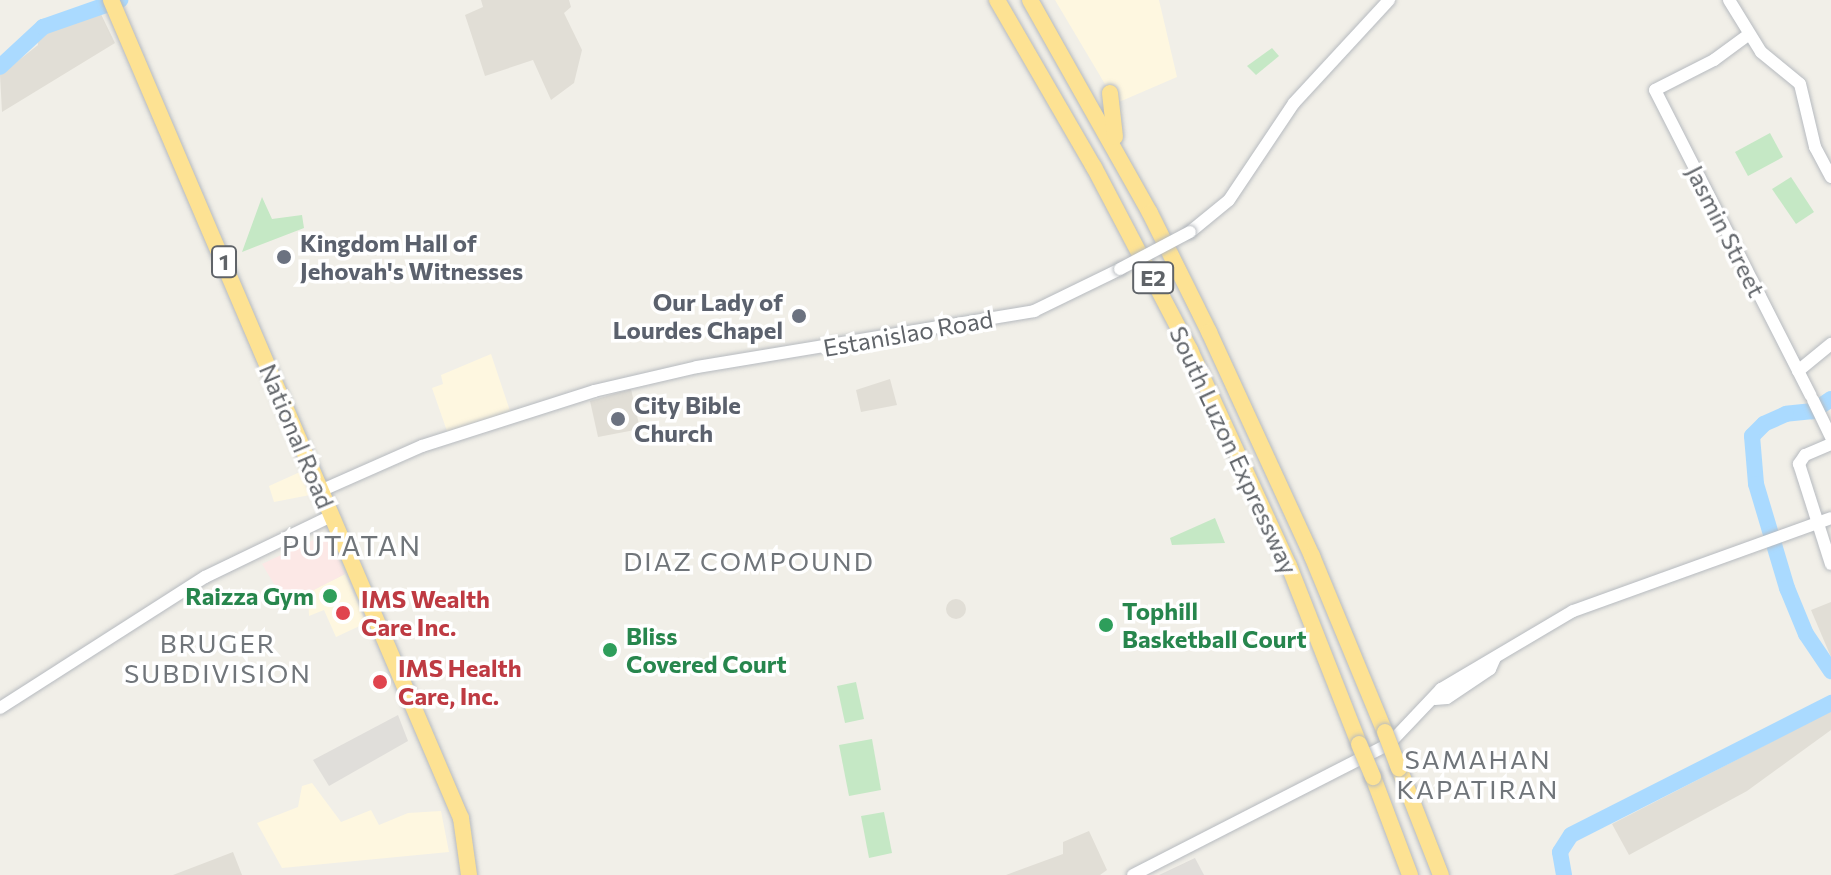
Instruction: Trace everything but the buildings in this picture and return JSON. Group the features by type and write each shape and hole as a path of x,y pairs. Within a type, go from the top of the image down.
{"highway":[{"name":"South Luzon Expressway","path":"997,0 1094,167 1190,350 1289,566 1410,875"},
{"name":"South Luzon Expressway","path":"1030,0 1119,158 1244,406 1385,732 1441,875"},
{"name":"National Road","path":"113,5 461,818 469,875"},
{"path":"1110,93 1119,158"},
{"name":"E2","path":"1392,828 1403,875"}],"street":[{"name":"Estanislao Road","path":"320,491 422,446 594,391 697,367 1034,311 1190,232 1229,200 1294,103 1389,0"},
{"path":"1729,0 1748,35 1768,59 1800,84 1815,147 1831,177"},
{"name":"Jasmin Street","path":"1748,35 1714,60 1655,90 1831,437"},
{"path":"1798,371 1831,344"},
{"path":"1831,444 1805,455 1799,464 1815,524 1831,564"},
{"path":"0,708 205,577 331,516"},
{"path":"1133,875 1374,754 1402,736 1449,683 1582,608 1831,518"}],"shaded area":[{"path":"481,0 569,0 571,7 564,13 582,50 574,83 551,100 533,60 485,76 465,15 483,7"},
{"path":"1055,0 1159,0 1177,77 1119,102 1124,116"},
{"path":"99,10 115,43 2,112 0,75 38,45 37,37"},
{"path":"491,354 511,414 448,434 432,388 443,384 441,375"},
{"path":"890,379 897,405 861,412 856,390"},
{"path":"631,389 640,429 598,437 590,401"},
{"path":"300,472 310,495 274,502 269,486"},
{"path":"328,533 345,574 286,604 262,564"},
{"path":"345,574 366,623 336,637 324,610 309,616 308,593"},
{"path":"952,599 960,599 966,609 960,619 952,619 946,613 946,605"},
{"path":"1831,602 1831,657 1811,610"},
{"path":"1831,711 1831,730 1747,791 1629,855 1612,824"},
{"path":"398,715 408,741 329,786 313,760"},
{"path":"312,783 341,822 371,810 379,825 408,813 441,811 449,852 282,868 257,823 298,807 302,786"},
{"path":"1089,831 1107,870 1100,875 1006,875 1063,854 1063,842"},
{"path":"233,852 242,875 173,875"},
{"path":"1195,858 1204,875 1159,875"}],"green space":[{"path":"1272,48 1279,56 1256,75 1247,66"},
{"path":"1770,133 1783,157 1748,176 1735,152"},
{"path":"1791,177 1814,212 1796,224 1772,189"},
{"path":"262,197 272,219 302,215 304,228 242,252"},
{"path":"1215,518 1225,543 1172,545 1170,538"},
{"path":"856,682 864,719 845,723 837,686"},
{"path":"872,739 881,790 849,796 839,745"},
{"path":"884,812 892,853 869,858 861,816"}],"waterway":[{"path":"0,67 43,27 120,0"},
{"path":"1831,399 1813,411 1786,414 1764,424 1752,436 1756,484 1787,588 1806,634 1831,671"},
{"path":"1564,875 1560,852 1571,835 1831,703"}],"place":[{"name":"Kingdom Hall of Jehovah's Witnesses","path":"284,257"},
{"name":"Our Lady of Lourdes Chapel","path":"799,316"},
{"name":"City Bible Church","path":"618,419"},
{"name":"Raizza Gym","path":"330,596"},
{"name":"IMS Wealth Care Inc.","path":"343,613"},
{"name":"Tophill Basketball Court","path":"1106,625"},
{"name":"Bliss Covered Court","path":"610,650"},
{"name":"IMS Health Care, Inc.","path":"380,682"}],"district":[{"name":"PUTATAN","path":"352,545"},
{"name":"DIAZ COMPOUND","path":"749,561"},
{"name":"BRUGER SUBDIVISION","path":"218,658"},
{"name":"SAMAHAN KAPATIRAN","path":"1478,774"}]}
